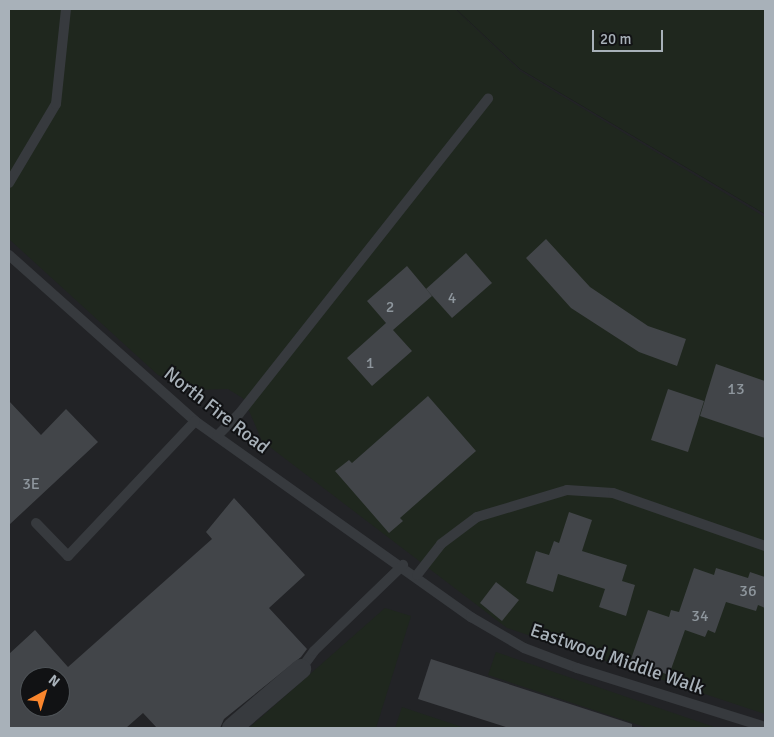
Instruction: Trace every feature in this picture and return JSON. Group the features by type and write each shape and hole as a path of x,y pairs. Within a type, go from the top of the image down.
{"street":[{"path":"232,728 301,670"}],"lane":[{"path":"9,183 56,104 66,9"},
{"path":"217,436 239,414 488,99"},
{"name":"North Fire Road","path":"9,255 195,420 416,575"},
{"path":"36,523 68,556 195,420"},
{"path":"416,575 441,544 477,517 567,490 613,493 765,546"},
{"path":"301,670 314,651 403,565"},
{"name":"Eastwood Middle Walk","path":"416,575 471,617 524,648 577,668 765,727"},
{"path":"471,617 471,629"}],"shaded area":[{"path":"9,9 456,9 520,69 765,214 765,728 9,728"},
{"path":"9,9 455,9 520,71 765,217 765,714 507,628 262,441 244,399 228,389 195,390 158,375 9,239"},
{"path":"456,9 765,9 765,214 520,69"},
{"path":"385,608 411,616 376,728 249,728"},
{"path":"496,652 717,728 648,728 488,675"},
{"path":"402,707 465,728 395,728"}],"building":[{"path":"546,239 590,287 648,326 686,339 677,366 639,352 571,308 526,258"},
{"path":"466,253 492,283 452,318 426,289"},
{"path":"407,266 432,296 393,330 412,351 372,386 347,358 386,323 367,301"},
{"path":"716,364 765,381 765,438 700,416"},
{"path":"668,389 704,401 688,452 651,440"},
{"path":"428,396 476,451 400,518 403,521 389,533 335,471 349,460 352,463"},
{"path":"9,401 41,435 66,409 98,442 9,525"},
{"path":"234,498 305,575 269,608 307,649 301,657 224,719 220,728 157,728 143,713 126,728 9,728 9,654 35,630 68,667 212,539 206,532"},
{"path":"569,512 592,520 582,551 627,565 622,581 635,585 626,616 599,607 605,589 558,574 553,592 526,583 536,551 549,555 554,541 559,543"},
{"path":"694,568 714,575 716,568 748,578 750,572 765,577 765,608 758,605 756,611 726,602 715,633 708,630 705,637 685,630 669,675 630,662 648,610 669,617 671,610 679,612"},
{"path":"496,582 519,600 502,621 480,603"},
{"path":"431,659 632,724 632,728 509,728 418,699"}]}
